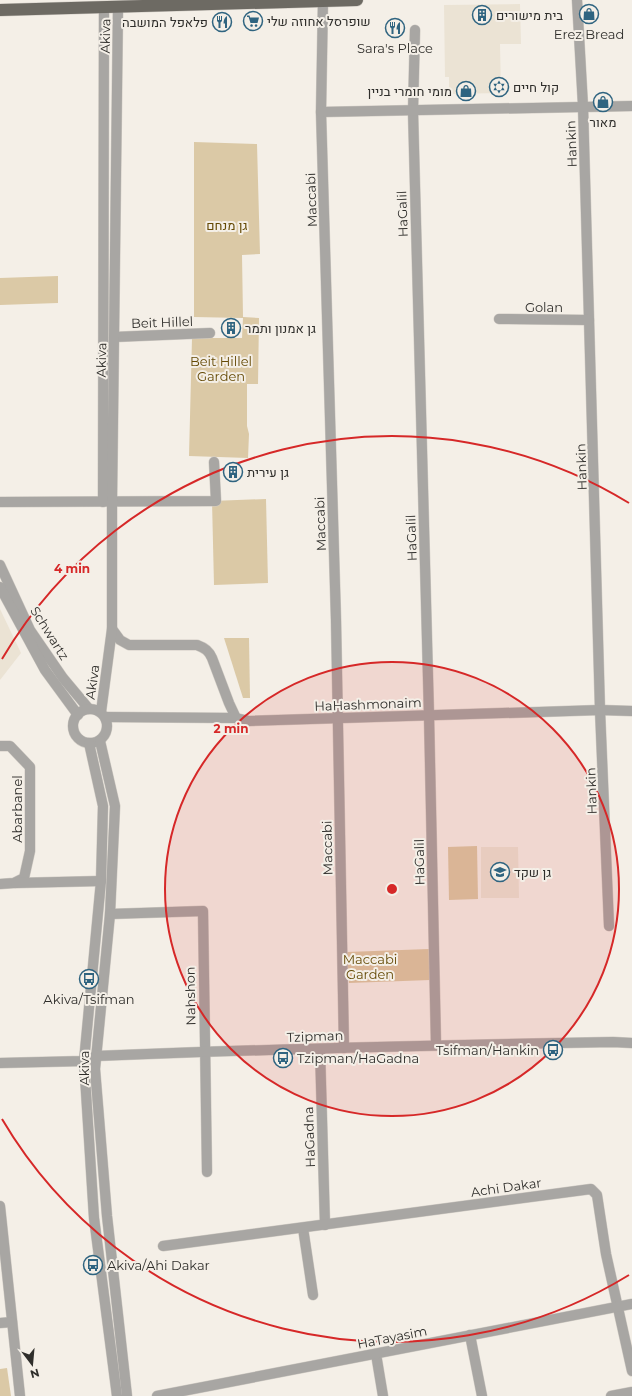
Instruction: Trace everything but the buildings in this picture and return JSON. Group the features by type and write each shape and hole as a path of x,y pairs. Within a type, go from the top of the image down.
{"main road":[{"path":"0,10 118,7 195,2 357,0"}],"street":[{"name":"Maccabi","path":"323,1 322,112 336,605 344,1048"},
{"name":"Hankin","path":"578,3 583,106 600,710 609,926"},
{"name":"Akiva","path":"103,715 112,629 108,502 104,7"},
{"name":"Akiva","path":"108,502 114,337 118,7"},
{"name":"HaGalil","path":"415,30 413,111 436,1045"},
{"path":"322,112 632,106"},
{"name":"Golan","path":"498,319 589,320"},
{"name":"Beit Hillel","path":"114,337 210,333"},
{"path":"0,502 216,501 214,462"},
{"name":"Schwartz","path":"0,565 30,630 63,678 89,709"},
{"name":"Schwartz","path":"0,587 46,670 78,714"},
{"path":"112,629 120,640 129,645 197,645 204,648 209,652 212,658 236,718"},
{"path":"89,709 97,710 103,715 108,724 107,730 100,741 89,743 83,742 78,738 74,732 73,726 74,720 78,714 89,709"},
{"name":"HaHashmonaim","path":"103,715 236,718 249,721 338,719 429,714 600,710 632,711"},
{"name":"Akiva","path":"100,741 116,806 110,914 95,1069 126,1396"},
{"name":"Akiva","path":"89,743 104,806 101,881 84,1061 94,1218 117,1396"},
{"name":"Abarbanel","path":"0,746 10,746 30,767 30,851 24,878 14,883"},
{"path":"0,884 101,881"},
{"name":"Nahshon","path":"110,914 203,911 207,1172"},
{"name":"Tzipman","path":"0,1063 84,1061 96,1056 204,1052 436,1045 632,1043"},
{"path":"86,1048 96,1056"},
{"name":"HaGadna","path":"320,1049 325,1225"},
{"path":"84,1061 95,1069"},
{"name":"Achi Dakar","path":"163,1246 591,1188 597,1195 606,1254 618,1307"},
{"path":"0,1206 20,1396"},
{"path":"303,1228 313,1295"},
{"name":"HaTayasim","path":"157,1396 632,1304"},
{"path":"618,1307 632,1371"},
{"path":"0,1323 12,1322"},
{"path":"470,1335 482,1396"},
{"path":"376,1354 383,1396"},
{"path":"611,1396 632,1392"}],"shaded area":[{"path":"520,4 521,44 500,44 501,93 449,94 449,77 445,77 444,5"},
{"path":"0,609 21,653 0,680"},
{"name":"גן שקד","path":"481,847 518,847 519,898 481,898"}],"green space":[{"path":"194,142 257,144 260,254 242,255 243,317 259,318 258,384 247,384 247,426 249,434 248,458 189,456 192,338 242,338 243,318 194,317"},
{"path":"58,276 58,303 0,305 0,278"},
{"path":"266,499 268,583 214,585 212,501"},
{"path":"224,638 249,638 250,698 243,698"},
{"path":"477,846 478,899 449,900 448,847"},
{"name":"Maccabi Garden","path":"429,949 430,980 349,983 347,952"},
{"path":"7,1368 11,1396 0,1396 0,1369"}],"place":[{"name":"Erez Bread","path":"589,14"},
{"name":"בית מישורים","path":"482,15"},
{"name":"שופרסל אחוזה שלי","path":"253,21"},
{"name":"פלאפל המושבה","path":"222,22"},
{"name":"Sara's Place","path":"395,28"},
{"name":"קול חיים","path":"499,87"},
{"name":"מומי חומרי בניין","path":"466,91"},
{"name":"מאור","path":"603,102"},
{"name":"גן אמנון ותמר","path":"231,328"},
{"name":"גן עירית","path":"233,472"},
{"name":"גן שקד","path":"500,872"},
{"name":"Akiva/Tsifman","path":"89,979"},
{"name":"Tsifman/Hankin","path":"553,1050"},
{"name":"Tzipman/HaGadna","path":"283,1058"},
{"name":"Akiva/Ahi Dakar","path":"93,1265"}],"park label":[{"name":"גן מנחם","path":"227,225"},
{"name":"Beit Hillel Garden","path":"221,368"}]}
